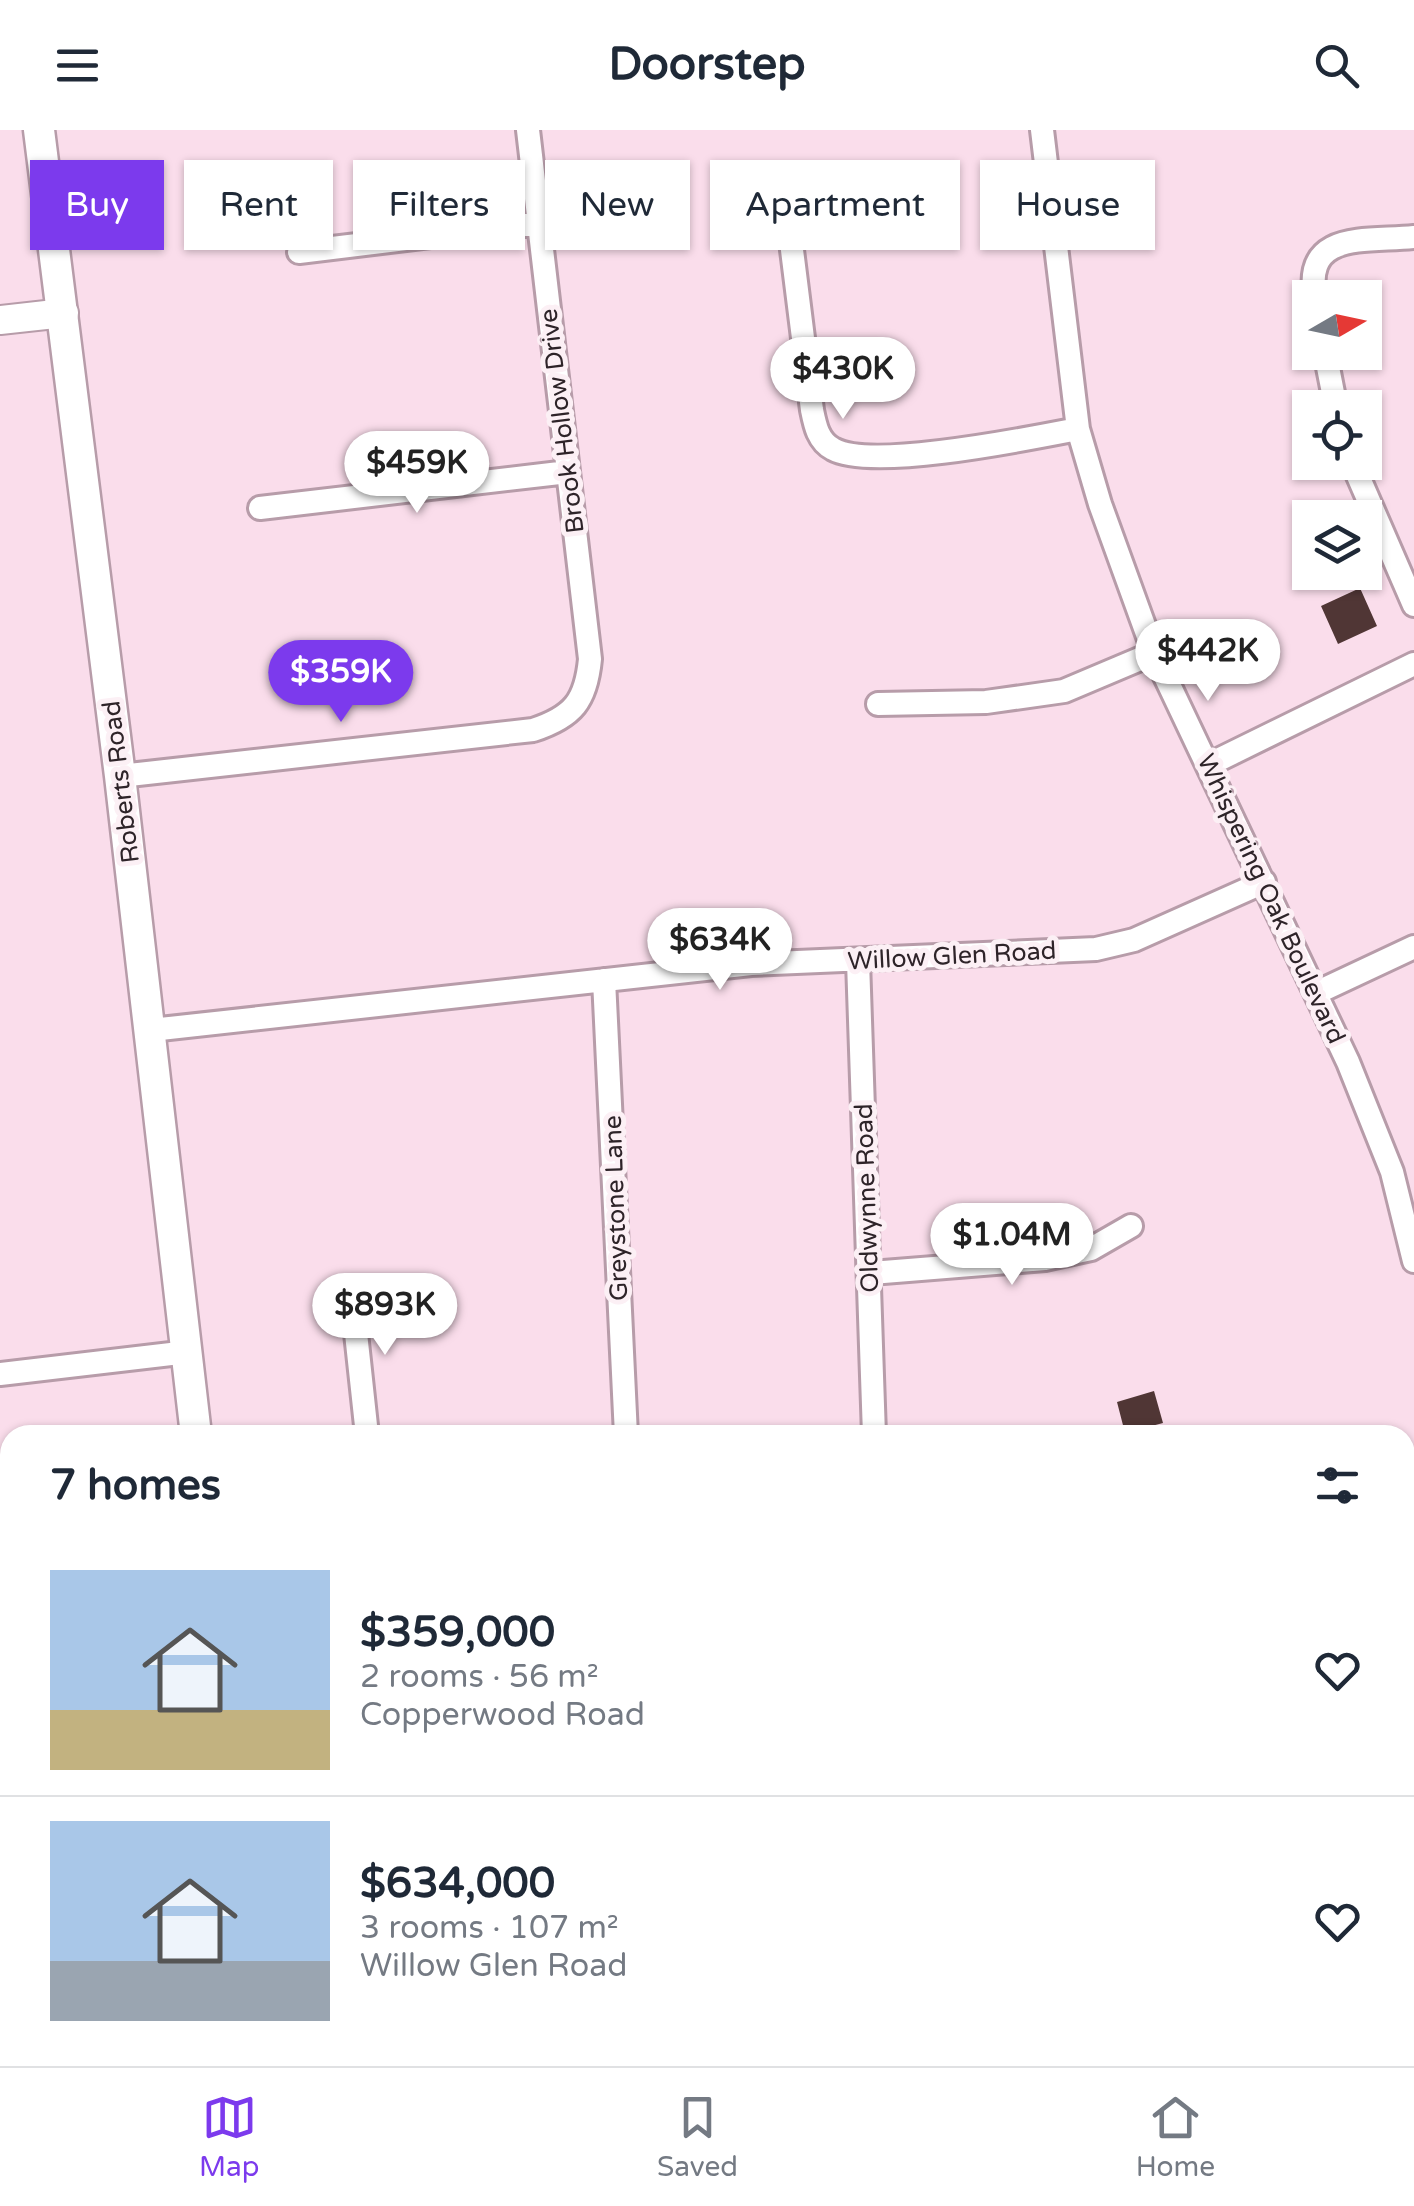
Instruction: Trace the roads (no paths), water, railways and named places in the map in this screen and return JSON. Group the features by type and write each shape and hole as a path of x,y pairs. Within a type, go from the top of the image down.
{"main road":[{"name":"Roberts Road","path":"40,130 151,1030 195,1425"}],"street":[{"name":"Brook Hollow Drive","path":"120,776 533,730 556,723 575,708 588,685 590,659 528,130"},
{"name":"Whispering Oak Boulevard","path":"1042,130 1078,429 1100,504 1154,653 1348,1062 1392,1172 1414,1261"},
{"path":"299,252 540,223"},
{"path":"1312,280 1321,253 1334,246 1414,237"},
{"path":"792,250 816,432 832,449 853,456 940,452 1078,429"},
{"path":"0,320 64,313"},
{"path":"260,508 568,472"},
{"path":"1360,480 1414,605"},
{"path":"878,704 986,702 1064,691 1154,653"},
{"path":"1208,765 1414,664"},
{"name":"Willow Glen Road","path":"151,1030 751,964 1096,949 1134,940 1264,882"},
{"path":"1316,993 1414,948"},
{"name":"Oldwynne Road","path":"858,961 874,1425"},
{"name":"Greystone Lane","path":"604,980 626,1425"},
{"path":"871,1273 1045,1259 1090,1249 1131,1226"},
{"path":"351,1287 366,1425"},
{"path":"0,1374 188,1352"}]}
